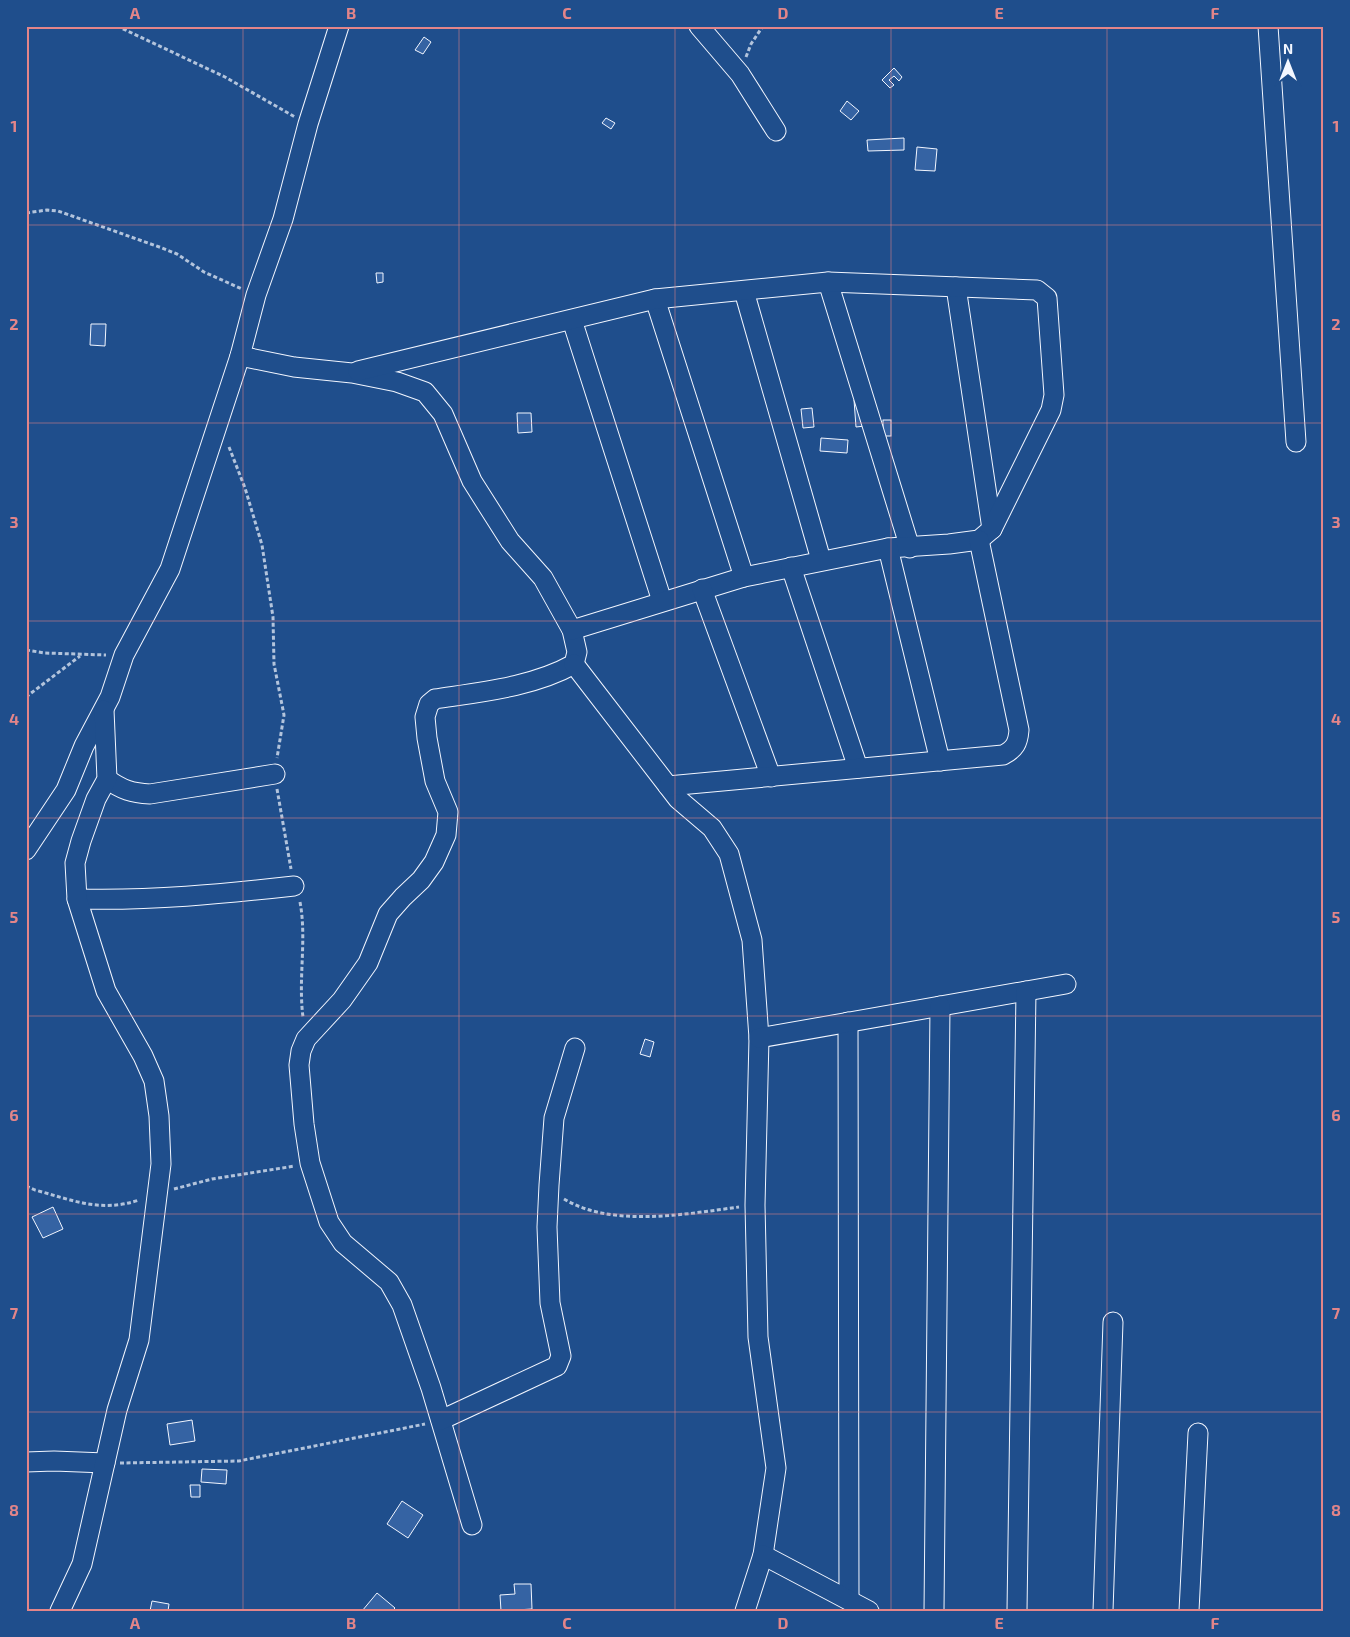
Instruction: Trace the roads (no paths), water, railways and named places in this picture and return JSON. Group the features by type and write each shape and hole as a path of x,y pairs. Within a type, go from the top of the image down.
{"street":[{"path":"26,850 66,790 84,746 104,710 124,656 170,569 187,513 219,424 256,295 283,219 308,124 340,26"},
{"path":"698,26 740,74 776,131"},
{"path":"1268,26 1296,442"},
{"path":"828,282 910,548"},
{"path":"352,373 655,299 828,282 1037,290 1047,298 1054,396 1051,410 985,534"},
{"path":"668,786 1003,755 1013,750 1018,741 1019,730 985,534 956,287"},
{"path":"744,291 821,560"},
{"path":"655,299 744,577"},
{"path":"572,320 662,601"},
{"path":"240,356 294,367 352,373 397,382 425,392 442,414 472,481 505,534 543,578 572,630 577,652 574,664 561,671 486,691 435,699 429,704 426,716 427,738 435,781 448,812 446,835 434,862 422,880 402,896 388,914 368,963 342,1000 306,1039 301,1051 299,1066 310,1163 329,1222 343,1243 389,1282 402,1305 441,1420 472,1525"},
{"path":"572,630 744,577 888,548 910,548 985,534"},
{"path":"888,548 940,761"},
{"path":"791,567 858,768"},
{"path":"702,589 771,777"},
{"path":"574,664 678,799 712,828 728,854 752,940 759,1038 755,1206 758,1337 776,1468 763,1555 745,1611"},
{"path":"60,1611 82,1564 117,1410 139,1340 161,1164 160,1116 154,1081 143,1056 106,991 77,899 76,863 81,841 96,799 107,779 104,710"},
{"path":"107,779 120,788 133,793 150,794 275,774"},
{"path":"77,899 136,900 191,897 294,886"},
{"path":"759,1038 1066,984"},
{"path":"1018,1611 1026,991"},
{"path":"934,1611 940,1006"},
{"path":"848,1022 849,1600"},
{"path":"441,1420 557,1366 561,1356 550,1303 547,1227 554,1118 575,1048"},
{"path":"1103,1611 1112,1322"},
{"path":"1189,1611 1198,1433"},
{"path":"26,1462 105,1463"},
{"path":"763,1555 868,1611"}]}
